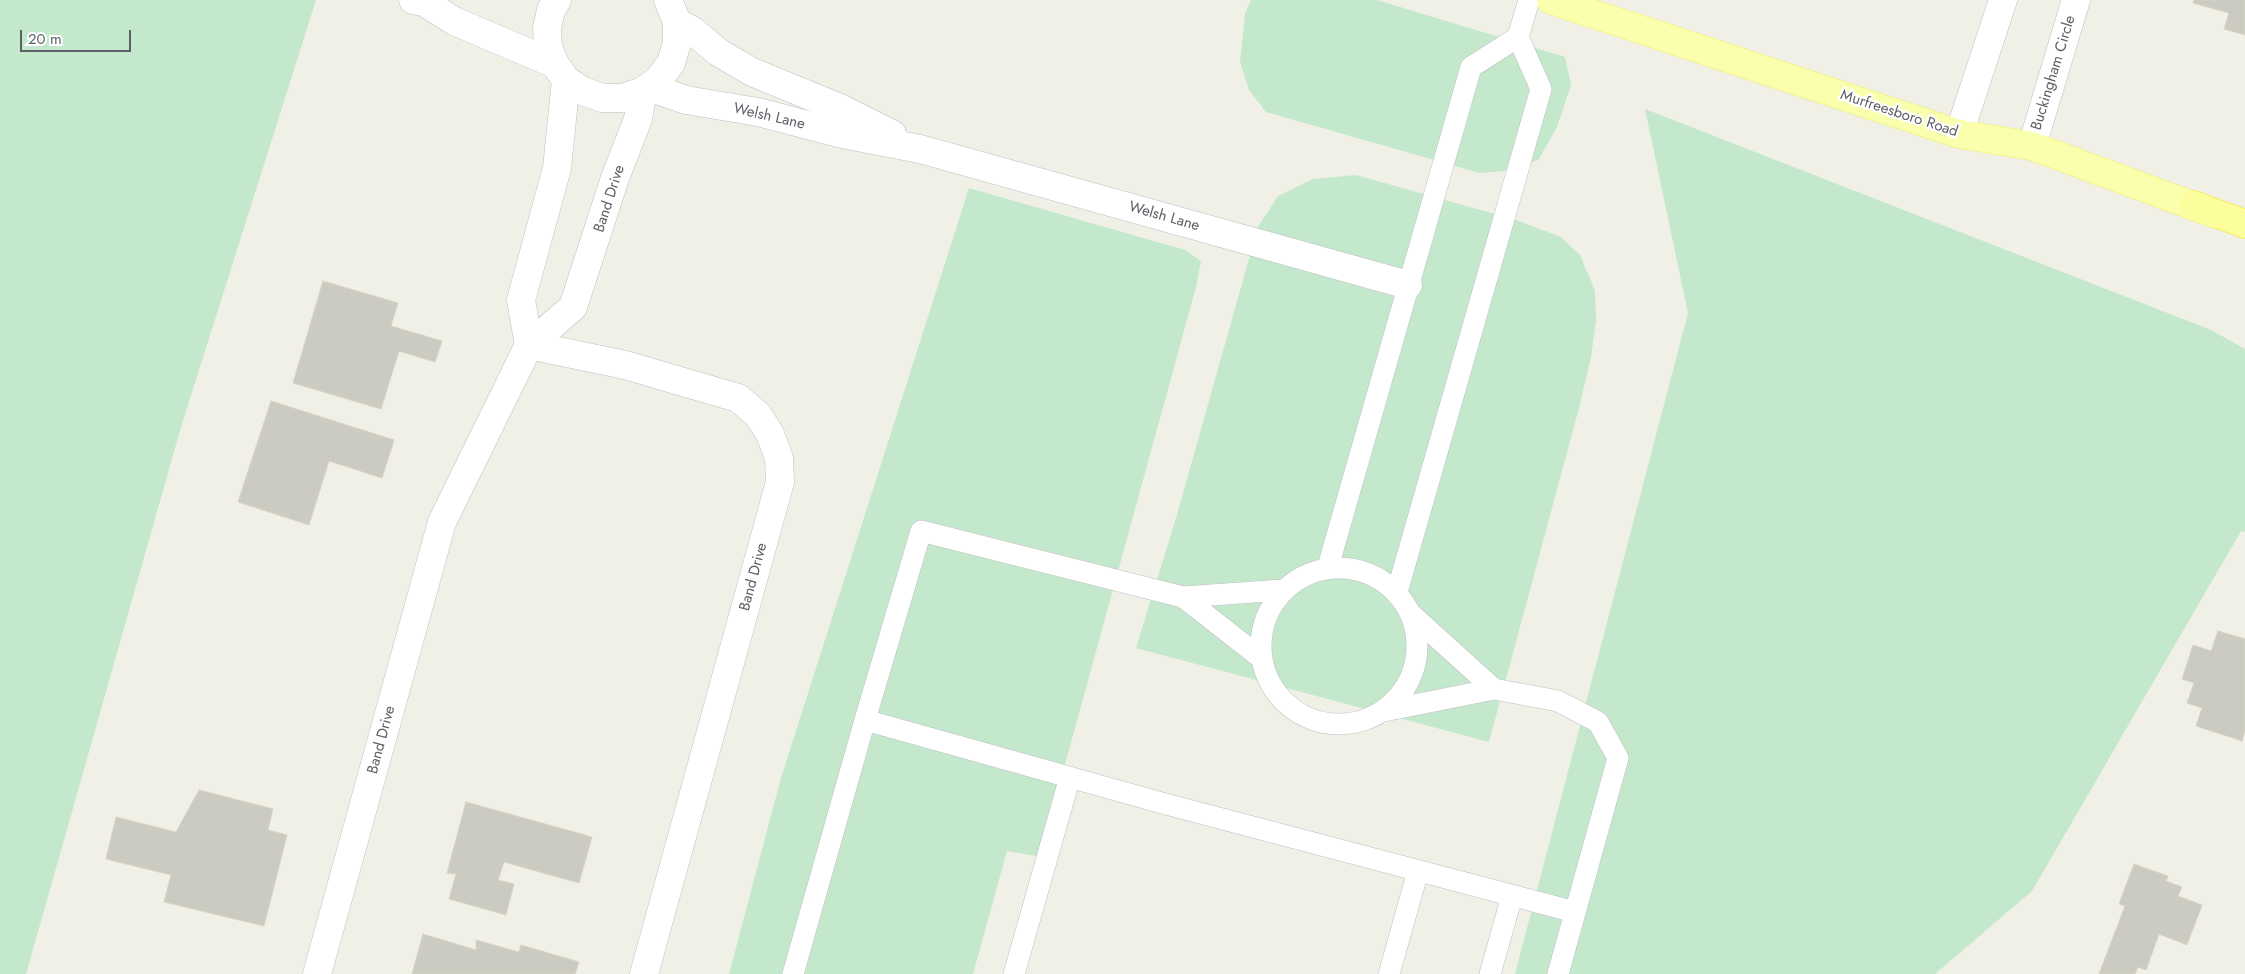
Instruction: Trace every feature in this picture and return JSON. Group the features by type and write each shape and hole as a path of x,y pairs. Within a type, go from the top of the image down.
{"highway":[{"path":"2194,206 2245,226"}],"main road":[{"name":"Murfreesboro Road","path":"1551,0 1959,134 2032,146 2194,206"}],"street":[{"path":"529,345 521,300 557,168 560,72 548,47 547,28 551,10 557,0"},
{"path":"1959,134 2004,0"},
{"name":"Buckingham Circle","path":"2032,146 2076,0"},
{"path":"423,1 454,21 560,72 582,91 602,98 623,98 646,89"},
{"name":"Welsh Lane","path":"646,89 660,79 671,63 677,43 672,11"},
{"name":"Welsh Lane","path":"672,11 718,52 752,72 842,109 920,149"},
{"name":"Welsh Lane","path":"646,89 686,100 758,112 842,134 920,149 1408,285"},
{"name":"Band Drive","path":"317,974 442,522 529,345 573,307 615,178 638,119 646,89"},
{"name":"Band Drive","path":"529,345 625,366 738,398 758,415 770,434 779,458 780,482 644,974"}],"lane":[{"path":"1398,592 1541,89 1518,37 1529,0"},
{"path":"1328,568 1471,67 1518,37"},
{"path":"794,974 865,720 921,532 1184,596 1283,590"},
{"path":"1494,689 1412,615 1398,592 1376,576 1352,568 1328,568 1304,575 1283,590 1269,610 1260,633 1261,658 1268,682 1283,702 1305,717 1331,724 1359,722 1384,711 1494,689 1558,701 1598,722 1618,758 1558,974"},
{"path":"1184,596 1261,658"},
{"path":"1384,711 1403,693 1415,669 1418,642 1412,615"},
{"path":"865,720 1070,777 1575,912"},
{"path":"1014,974 1070,777"},
{"path":"1390,974 1418,871"},
{"path":"1490,974 1512,896"}],"green space":[{"path":"0,0 316,0 181,427 26,974 0,974"},
{"path":"1251,0 1377,0 1565,57 1571,85 1557,127 1539,159 1515,170 1480,173 1266,112 1249,90 1240,62 1245,14"},
{"path":"1645,109 2211,330 2245,349 2245,532 2241,531 2032,891 1935,974 1515,974 1688,313"},
{"path":"1356,175 1516,220 1561,237 1580,255 1595,291 1596,320 1591,357 1489,742 1136,648 1176,518 1258,227 1278,196 1313,179"},
{"path":"969,188 1185,250 1201,261 1196,287 1061,779 1037,856 1007,851 973,974 729,974 781,778"}],"building":[{"path":"2194,0 2245,0 2245,35 2224,29 2229,13 2193,3"},
{"path":"323,281 398,303 391,326 442,341 435,362 399,351 381,409 293,383"},
{"path":"271,401 394,440 382,478 329,461 309,525 238,502"},
{"path":"2218,631 2245,639 2245,730 2242,741 2196,726 2202,708 2187,703 2194,683 2182,679 2193,645 2211,651"},
{"path":"199,790 273,809 268,830 287,835 264,926 164,902 171,875 106,859 116,817 176,832"},
{"path":"466,802 592,837 579,883 504,862 498,880 514,884 506,915 449,899 456,874 447,873"},
{"path":"2134,864 2168,876 2166,881 2182,887 2178,896 2202,905 2187,945 2159,934 2146,970 2138,967 2135,974 2099,974 2125,906 2119,904"},
{"path":"423,934 476,950 476,940 519,952 521,945 579,962 575,974 412,974"}]}
